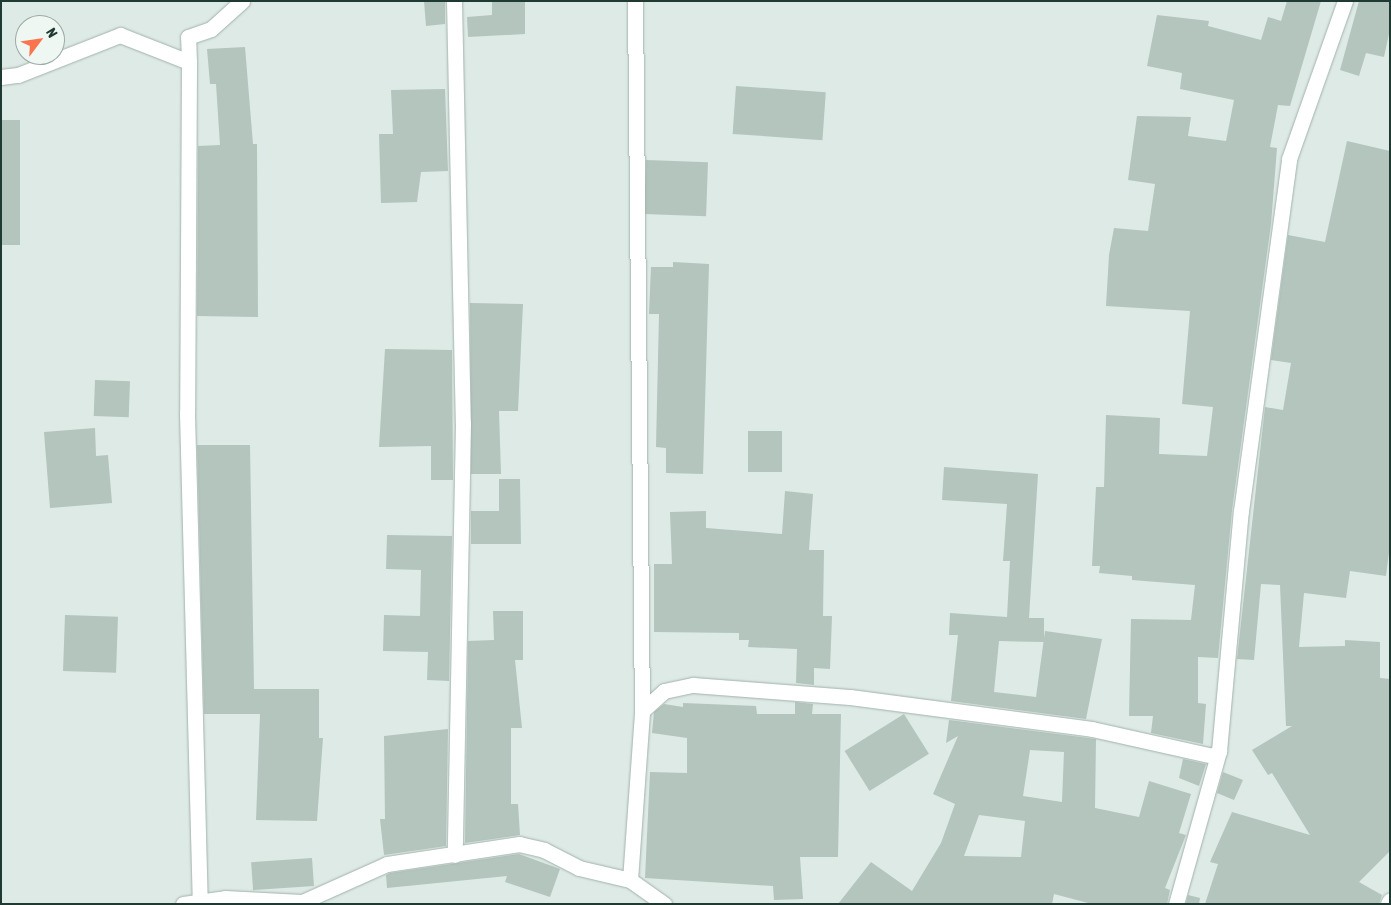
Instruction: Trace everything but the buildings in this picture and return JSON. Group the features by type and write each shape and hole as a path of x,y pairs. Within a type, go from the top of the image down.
{"street":[{"path":"200,900 187,413 188,37 211,30 242,1"},
{"path":"454,1 463,423 455,855"},
{"path":"630,880 642,712 635,1"},
{"path":"1176,904 1219,750 1240,511 1289,159 1345,1"},
{"path":"1,77 18,75 120,35 189,62"},
{"path":"642,712 664,691 693,685 744,687 1092,728 1213,756 1219,750"},
{"path":"183,904 200,900 302,902 387,864 519,844 544,850 579,868 630,880 664,904"},
{"path":"1388,904 1390,900"}]}
